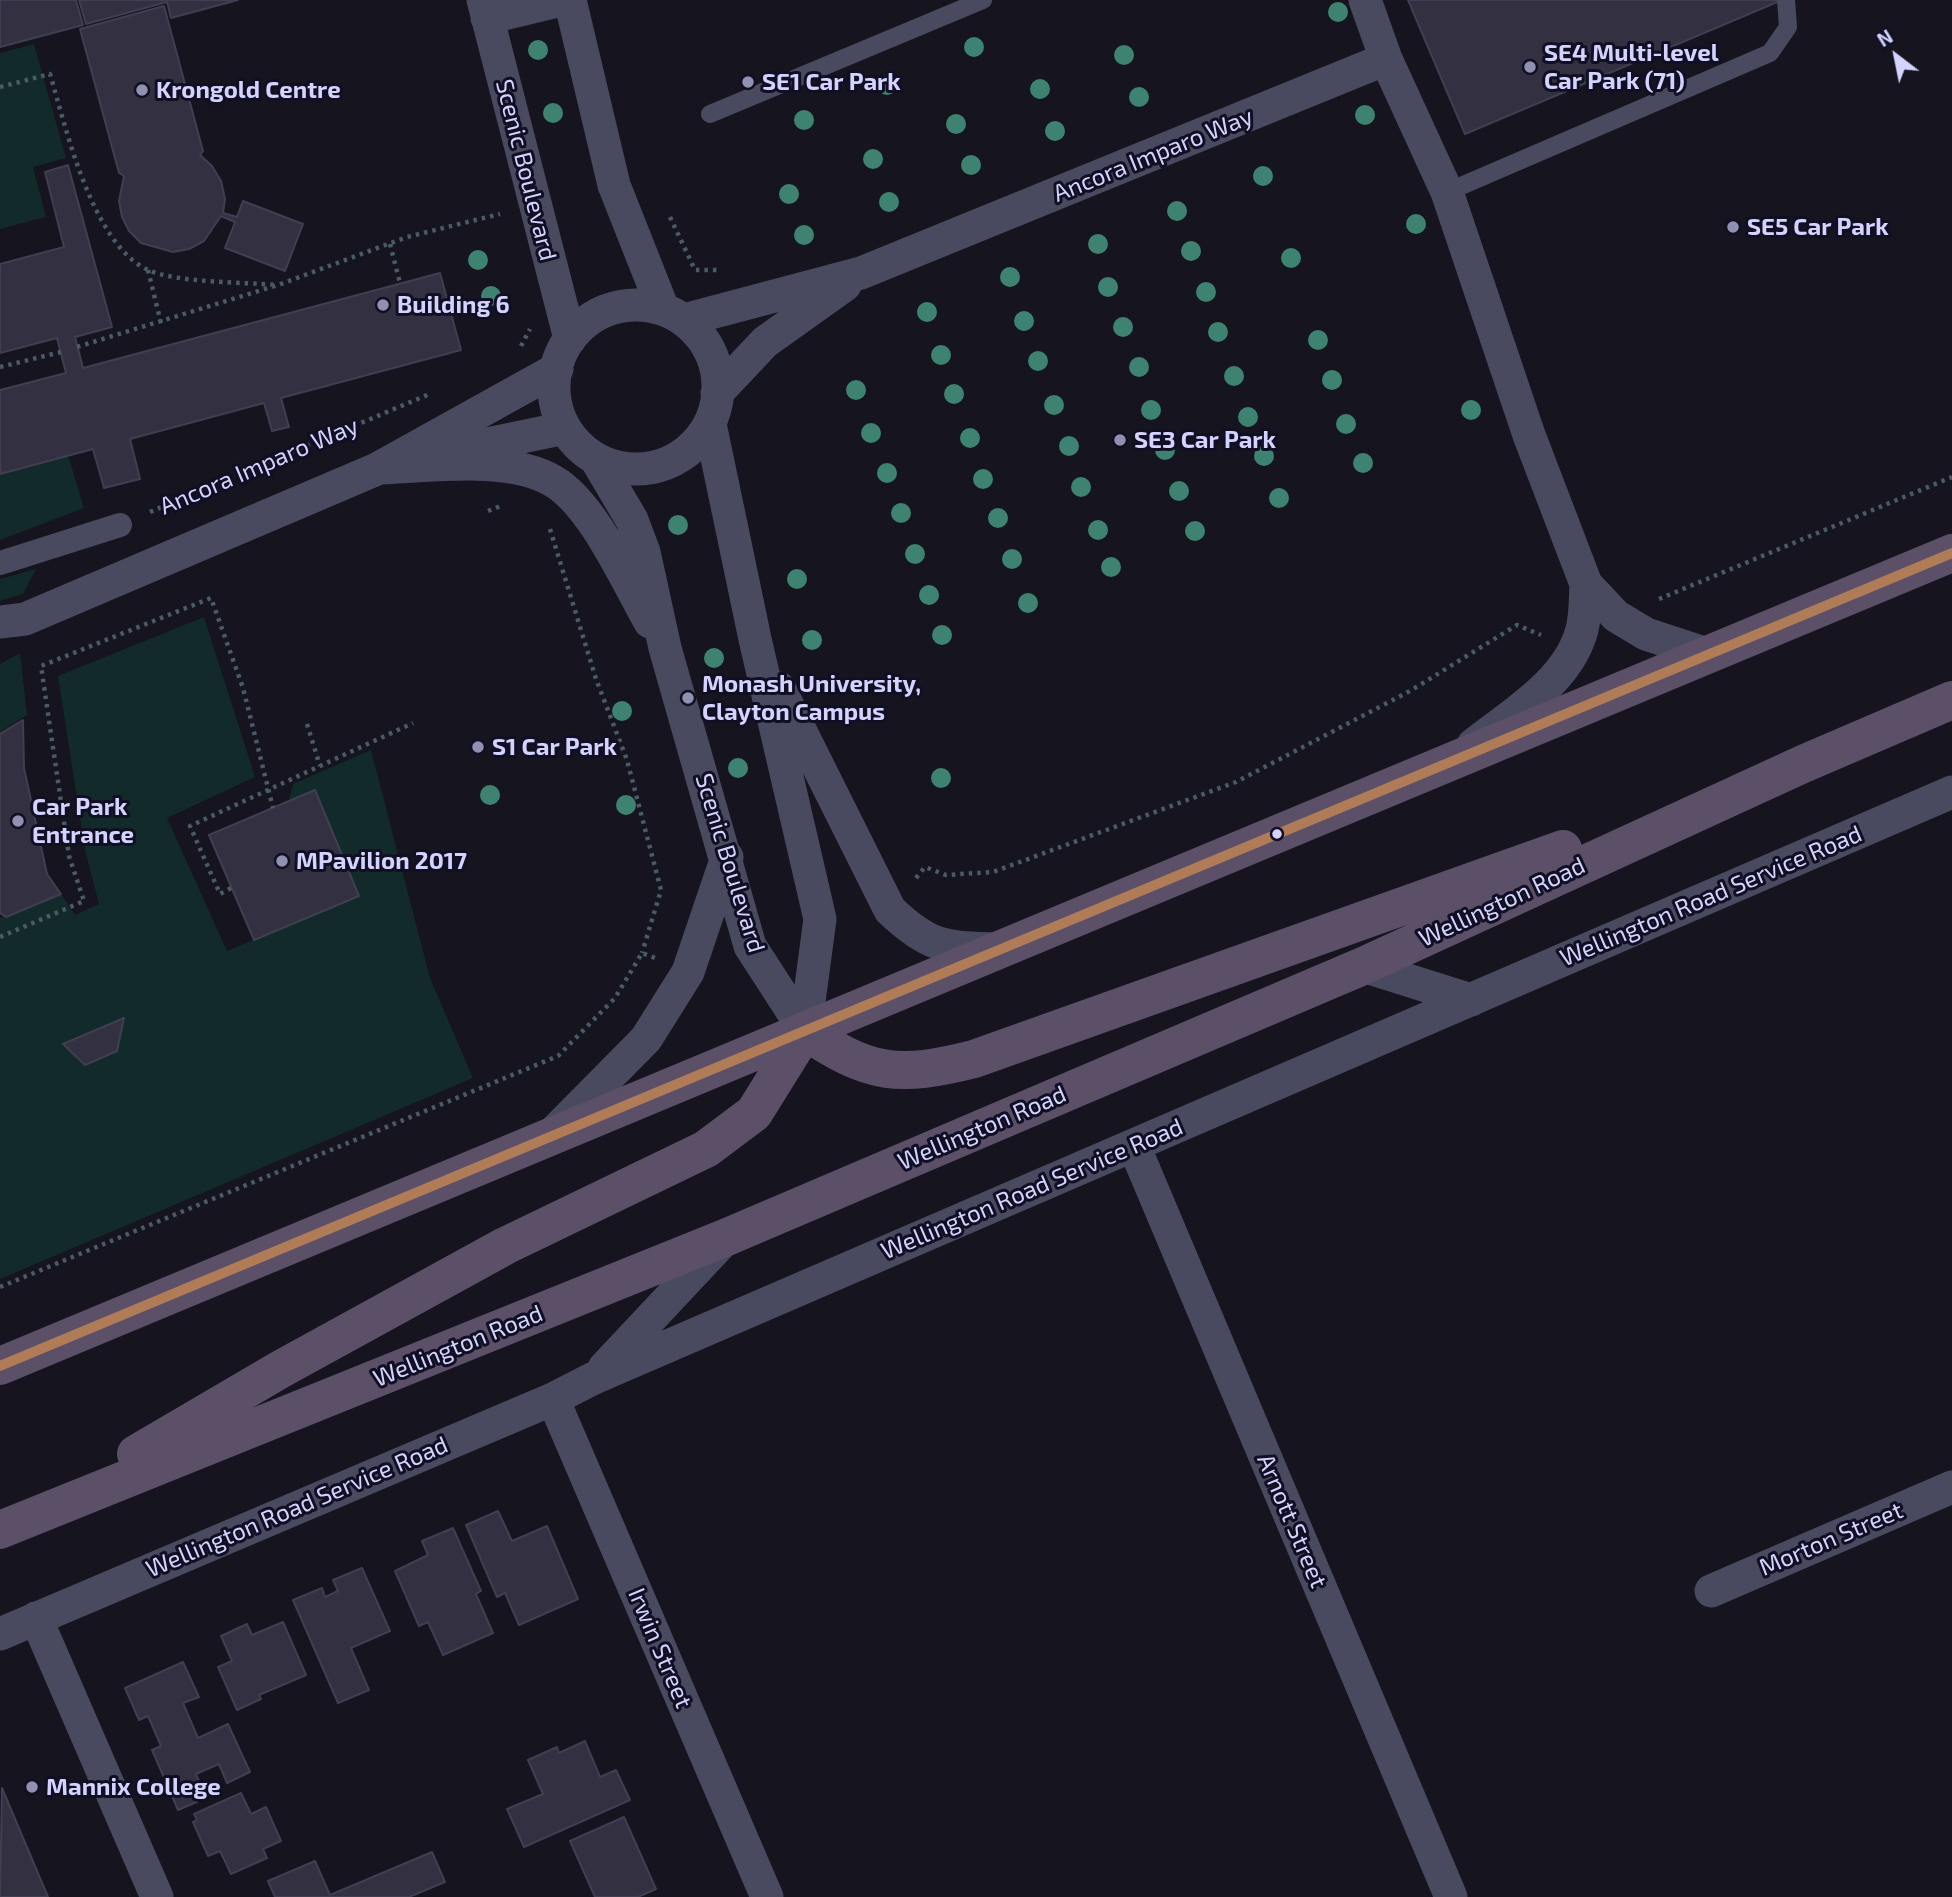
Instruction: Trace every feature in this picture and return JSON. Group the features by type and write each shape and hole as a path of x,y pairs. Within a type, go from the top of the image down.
{"highway":[{"path":"0,1366 545,1142 1461,755 1710,655 1952,553"},
{"name":"Wellington Road","path":"11,1526 727,1237 1363,965 1803,764 1952,700"},
{"path":"805,1031 840,1055 876,1069 930,1070 974,1059 1803,764"},
{"path":"11,1526 281,1369 505,1246 706,1149 754,1113 805,1031"}],"street":[{"path":"485,9 562,0"},
{"path":"570,0 614,185 673,315"},
{"path":"1365,0 1386,59 1447,192 1529,435 1586,584 1616,616 1646,634 1710,655"},
{"name":"Scenic Boulevard","path":"485,9 563,354"},
{"name":"Ancora Imparo Way","path":"673,315 861,274 1386,59"},
{"name":"Ancora Imparo Way","path":"714,408 765,342 861,274"},
{"path":"714,408 694,445 672,461 647,469 621,468 596,459 576,444 565,428 555,399 563,354 588,321 612,309 637,305 673,315 701,336 713,356 718,378 714,408 755,639 820,919 805,1031"},
{"name":"Ancora Imparo Way","path":"0,644 13,620 377,469 563,354"},
{"name":"Ancora Imparo Way","path":"377,469 565,428"},
{"name":"Scenic Boulevard","path":"596,459 632,520 644,552 665,648 727,857 750,946 805,1031"},
{"path":"377,469 460,465 513,468 554,481 588,514 665,648"},
{"path":"0,563 120,525"},
{"path":"1461,755 1552,681 1567,664 1582,632 1586,584"},
{"path":"755,639 890,911 913,932 942,947 1001,949"},
{"name":"Wellington Road Service Road","path":"0,1634 553,1399 594,1378 1952,792"},
{"path":"545,1142 646,1039 688,972 727,857"},
{"path":"1363,965 1471,1000"},
{"name":"Arnott Street","path":"1134,1146 1451,1897"},
{"name":"Wellington Road Service Road","path":"594,1378 727,1237"},
{"name":"Irwin Street","path":"553,1399 767,1897"},
{"name":"Morton Street","path":"1711,1591 1952,1487"},
{"path":"36,1618 157,1897"}],"lane":[{"path":"710,114 983,0"},
{"path":"1447,192 1770,53 1788,27 1786,0"}],"path":[{"path":"0,87 50,74 69,139 105,226 123,250 148,270 184,277 278,285"},
{"path":"77,347 278,285 390,244 508,213"},
{"path":"390,244 400,283"},
{"path":"148,270 161,323"},
{"path":"0,367 61,352"},
{"name":"Ancora Imparo Way","path":"120,525 438,390"},
{"path":"1616,616 1952,477"},
{"path":"488,511 510,502"},
{"path":"0,1287 558,1056 615,998 642,953 661,890 627,760 596,679 548,525"},
{"path":"0,937 84,901 69,856 41,666 211,598 243,688 274,808"},
{"path":"890,911 925,867 946,875 993,872 1236,782 1410,691 1517,625 1558,642 1582,632"},
{"path":"231,888 220,894 190,826 413,723"},
{"path":"307,724 320,766"},
{"path":"642,953 688,972"}],"green space":[{"path":"34,44 66,158 33,167 46,217 0,229 0,53"},
{"path":"68,455 84,508 0,540 0,474"},
{"path":"36,569 23,594 0,601 0,579"},
{"path":"204,617 255,777 167,818 227,951 359,896 315,791 289,801 293,784 371,750 430,978 473,1078 0,1279 0,918 61,894 75,915 99,904 85,850 58,676"},
{"path":"20,653 27,715 0,732 0,664"}],"building":[{"path":"0,0 76,0 83,25 0,47"},
{"path":"79,0 238,0 171,18 167,2 86,24"},
{"name":"SE4 Multi-level Car Park (71)","path":"1408,0 1782,0 1465,134"},
{"name":"Krongold Centre","path":"164,6 203,151 200,155 212,166 221,181 225,199 223,213 237,217 243,201 303,224 285,271 225,248 235,222 221,216 204,241 189,249 173,252 141,243 129,231 122,217 119,201 124,176 119,173 80,29"},
{"name":"Building 6","path":"68,165 112,327 75,337 83,368 440,273 461,350 281,398 289,427 272,431 264,403 130,439 140,479 104,488 93,449 0,474 0,390 66,373 57,338 0,353 0,264 64,247 45,172"},
{"name":"Car Park Entrance","path":"23,720 24,768 47,874 61,894 6,917 0,913 0,734"},
{"name":"MPavilion 2017","path":"315,790 359,896 254,940 209,835"},
{"path":"124,1018 117,1051 85,1065 63,1044"},
{"path":"498,1511 512,1541 547,1526 578,1599 519,1625 505,1593 497,1597 466,1525"},
{"path":"453,1528 481,1591 476,1594 493,1633 443,1655 428,1622 419,1626 395,1571 428,1555 422,1541"},
{"path":"362,1568 390,1631 351,1648 369,1690 338,1703 293,1600 322,1588 325,1597 338,1591 333,1580"},
{"path":"283,1622 306,1675 259,1695 261,1699 237,1710 218,1667 232,1661 221,1636 247,1624 252,1635"},
{"path":"183,1662 199,1697 183,1703 198,1738 228,1724 250,1772 227,1783 219,1764 196,1774 206,1798 178,1810 152,1750 161,1746 148,1716 139,1720 125,1688"},
{"path":"585,1741 600,1777 616,1770 630,1800 524,1847 507,1809 543,1794 528,1760 557,1747 559,1753"},
{"path":"2,1788 48,1897 0,1897"},
{"path":"241,1793 251,1814 266,1807 281,1841 263,1849 267,1858 231,1874 220,1851 208,1856 193,1822 197,1820 194,1814"},
{"path":"624,1817 656,1889 638,1897 595,1897 570,1841"},
{"path":"432,1852 445,1882 409,1897 275,1897 268,1881 315,1861 330,1895"}],"transit line":[{"path":"0,1366 1952,553"}],"place":[{"name":"SE4 Multi-level Car Park (71)","path":"1530,67"},
{"name":"SE1 Car Park","path":"748,82"},
{"name":"Krongold Centre","path":"142,90"},
{"name":"SE5 Car Park","path":"1733,227"},
{"name":"Building 6","path":"383,305"},
{"name":"SE3 Car Park","path":"1120,440"},
{"name":"Monash University, Clayton Campus","path":"688,698"},
{"name":"S1 Car Park","path":"478,747"},
{"name":"Car Park Entrance","path":"18,821"},
{"name":"MPavilion 2017","path":"282,861"},
{"name":"Mannix College","path":"32,1787"}]}
